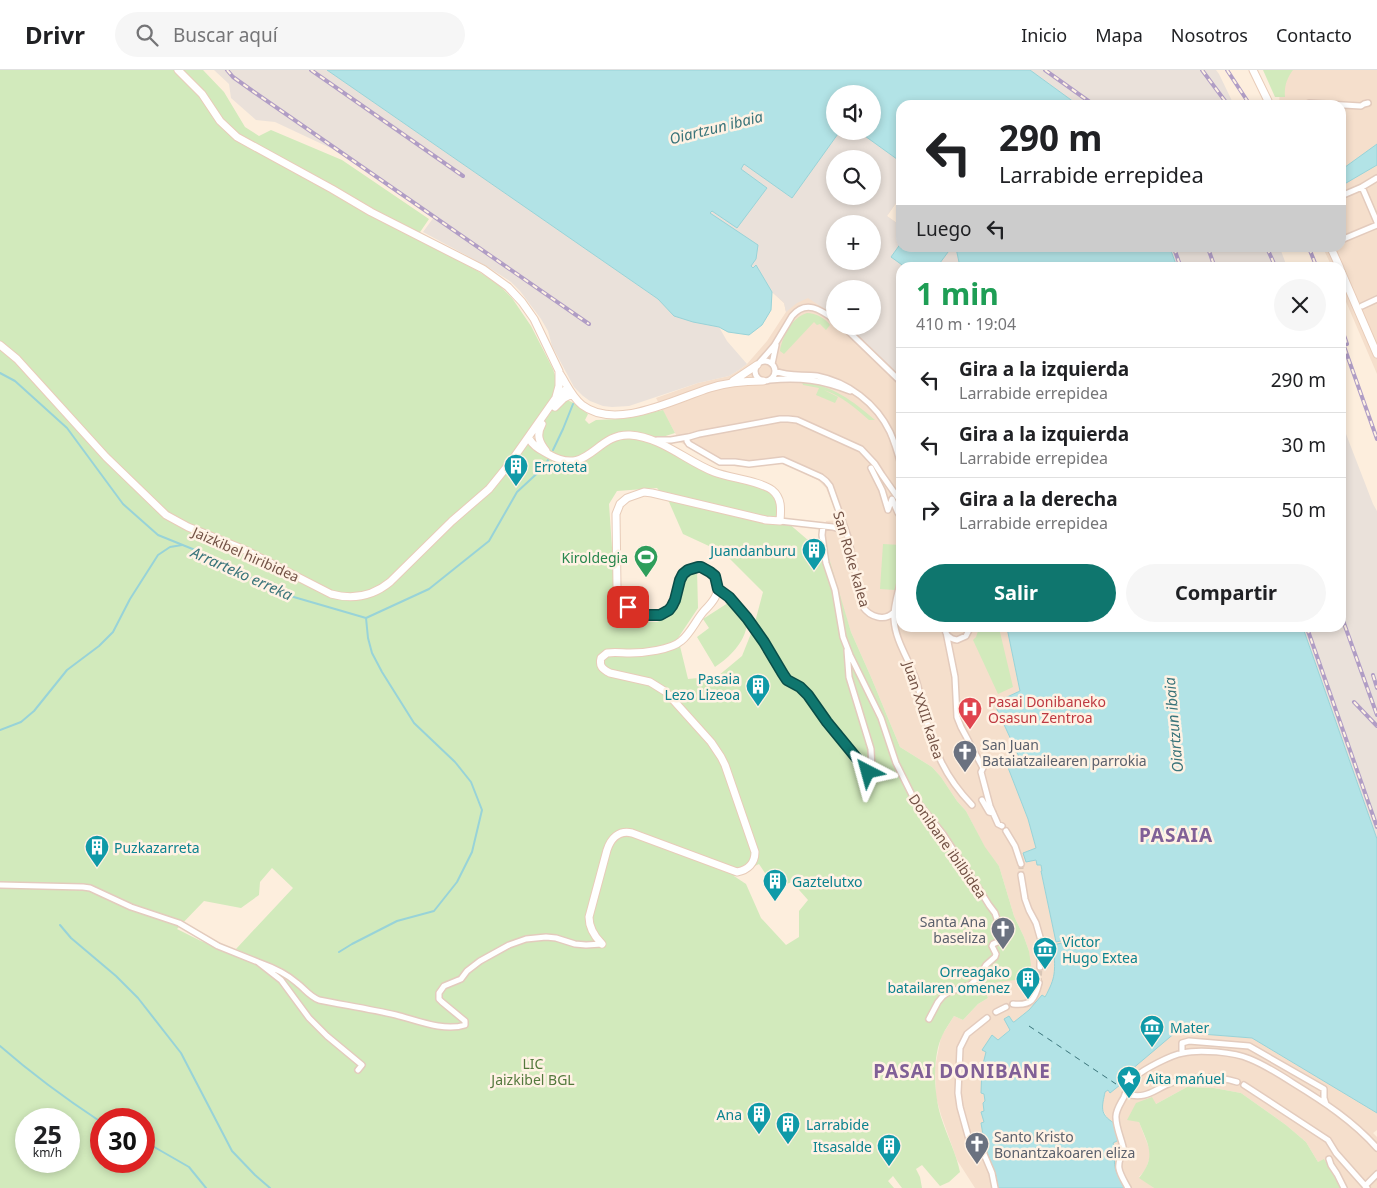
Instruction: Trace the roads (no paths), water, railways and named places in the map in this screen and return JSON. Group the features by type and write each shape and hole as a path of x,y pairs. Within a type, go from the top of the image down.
{"street":[{"path":"178,70 202,94 220,121 237,137 371,212 482,269 501,281 514,293 534,319 571,393 583,406 590,410 612,415 635,412 665,405 710,387 731,382 794,378 836,386 860,396"},
{"path":"1253,70 1267,100"},
{"path":"1257,70 1268,100"},
{"path":"1346,105 1361,106 1368,103"},
{"path":"1346,194 1377,178"},
{"path":"1346,238 1377,223 1362,187"},
{"path":"1346,281 1377,354"},
{"path":"1362,306 1377,299"},
{"path":"731,382 758,364 778,340 792,316 800,309 812,307 826,314"},
{"path":"852,335 896,377"},
{"path":"778,340 772,364 775,371 827,378 847,387 873,408 885,423 896,449"},
{"name":"Jaizkibel hiribidea","path":"0,345 17,359 106,457 166,515 188,527 245,550 337,596 363,596 385,586 452,521 489,489 526,444"},
{"path":"772,364 766,361 758,364 755,372 756,375 760,380 766,380 773,376 775,371"},
{"path":"526,444 555,399 559,386 559,371"},
{"path":"555,399 565,390 571,393"},
{"path":"540,448 540,424 557,404 571,393"},
{"path":"652,440 666,441 688,438 780,419 793,419 861,449 875,464 896,495"},
{"path":"526,444 536,441 540,448 550,455 565,461 581,459 609,440 624,435 635,435 652,440 714,472 770,488 776,494 780,504 780,521"},
{"name":"San Roke kalea","path":"688,438 689,444 720,462 749,464 783,460 826,480 830,486 848,537 863,607 869,614 877,617 890,616 894,612"},
{"path":"526,444 531,447 540,448"},
{"path":"871,468 882,490 888,510 894,492"},
{"path":"602,944 594,935 588,917 606,850 616,836 626,832 737,872 748,868 755,858 755,852 721,757 711,742 666,692 650,682 610,673 603,670 600,666 601,658 607,653 645,652 680,643 699,617 713,602 718,589 715,576 701,567 692,568 683,574 675,600 665,613 648,615 628,607 620,596 617,587 616,526 618,509 622,501 636,494 652,493 766,520 823,526 841,530 848,537"},
{"path":"892,499 896,508"},
{"name":"Donibane ibilbidea","path":"823,526 822,535 826,563 835,590 846,647 878,711 896,763 912,795 943,834 993,910 1003,937 1000,941 993,944 996,957 986,964 979,977 970,985 948,992 943,996 929,1019"},
{"path":"718,589 729,597 747,618 772,653 787,680 800,687 808,695 864,769 870,772 872,770 871,749 849,677 846,647"},
{"name":"Juan XXIII kalea","path":"896,602 894,612 896,630"},
{"name":"Juan XXIII kalea","path":"896,632 917,684 930,734 944,770 959,792 972,806"},
{"path":"945,632 955,677 957,717 983,768 981,772 993,813 998,824 1002,826"},
{"path":"946,632 950,638 960,640 968,632"},
{"path":"982,800 989,812 993,813"},
{"path":"1006,831 1021,864"},
{"path":"1021,876 1025,899 1036,923 1044,951 1040,956 1040,967"},
{"path":"0,885 90,888 116,901 179,923 218,946 270,966 288,976 313,998 397,1015 424,1024 458,1027 465,1025 465,1021 439,999 439,993 444,986 461,979 467,971 480,961 509,945 536,937 556,938 575,944 602,944"},
{"path":"258,962 281,980 310,1018 327,1036 362,1065 358,1070"},
{"path":"1014,1004 1022,1005 1029,1003 1036,996 1040,982"},
{"path":"996,1012 1006,1007"},
{"path":"986,1018 968,1034 960,1048 958,1093 970,1143 973,1147 981,1146 992,1173 995,1188"},
{"path":"1182,1053 1182,1043 1189,1041 1249,1046 1324,1089 1324,1098 1327,1104"},
{"path":"1128,1188 1118,1168 1119,1159 1124,1151 1116,1118 1117,1112 1131,1082 1137,1076 1172,1056 1182,1053 1218,1052 1250,1059 1327,1104 1363,1133 1377,1148"},
{"path":"1125,1094 1146,1095 1170,1084 1189,1079 1220,1078 1237,1082"},
{"path":"1244,1085 1328,1140 1336,1153 1366,1187 1377,1174"},
{"path":"1329,1159 1344,1188"}],"water":[{"name":"Oiartzun ibaia","path":"327,70 1030,70 1071,100 896,100 896,158 870,140 881,140 881,85 826,85 826,140 834,140 792,198 744,164 741,169 767,188 737,228 712,211 710,213 758,245 756,259 751,266 753,268 756,265 772,292 771,310 762,325 749,335 728,332 719,327 674,316 658,299"},
{"path":"1377,144 1377,165 1346,183 1346,166"},
{"path":"896,250 896,252 948,252 941,262 898,262 891,257"},
{"path":"957,252 1171,252 1175,262 959,262"},
{"name":"Oiartzun ibaia","path":"1008,632 1304,632 1377,839 1377,1113 1252,1038 1176,1032 1118,1081 1120,1085 1110,1093 1108,1090 1105,1092 1103,1110 1109,1120 1114,1123 1119,1140 1113,1143 1117,1153 1114,1162 1125,1188 998,1188 996,1176 984,1144 981,1145 978,1137 983,1135 981,1123 984,1122 981,1112 984,1111 983,1103 985,1101 984,1094 981,1093 982,1067 994,1066 993,1064 983,1064 986,1052 982,1050 992,1035 998,1040 1010,1030 1004,1019 1009,1016 1014,1022 1029,1010 1042,995 1045,997 1053,979 1054,969 1054,949 1049,950 1049,946 1066,942 1065,940 1056,942 1041,865 1037,865 1036,860 1026,862 1023,853 1036,848 1028,819 1007,765 1020,759 994,703 1020,691"}],"waterway":[{"name":"Arrarteko erreka","path":"0,373 15,381 67,428 123,504 158,535 200,552 280,593 366,618 429,589 489,541 517,492 544,467 548,460"},
{"name":"Arrarteko erreka","path":"553,450 573,404"},
{"path":"0,730 21,722 34,711 67,670 99,646 113,632 130,599 158,555 170,547 182,545"},
{"path":"339,952 397,921 434,911 457,882 472,852 482,810 471,782 455,762 414,723 382,672 372,653 366,618"},
{"path":"60,925 71,938 116,976 138,998 181,1053 232,1151 270,1188"},
{"path":"0,1046 49,1086 90,1114"},
{"path":"155,1147 189,1167 206,1188"}],"tunnel":[{"path":"1021,864 1021,875"},
{"path":"1039,983 1040,967"}],"railway":[{"path":"227,70 233,77 254,92 589,324"},
{"path":"311,70 463,176"},
{"path":"1045,70 1087,100"},
{"path":"1202,70 1224,100"},
{"path":"1227,70 1247,100"},
{"path":"1175,252 1179,262"},
{"path":"1209,252 1213,262"},
{"path":"1269,252 1273,262"},
{"path":"1311,252 1315,262"},
{"path":"1346,352 1377,439"},
{"path":"1346,629 1377,715"},
{"path":"1308,632 1377,827"},
{"path":"1373,675 1377,688"},
{"path":"1354,702 1377,726"}],"place":[{"name":"Erroteta","path":"516,487"},
{"name":"Juandanburu","path":"814,571"},
{"name":"Kiroldegia","path":"646,578"},
{"name":"Pasaia Lezo Lizeoa","path":"758,707"},
{"name":"Pasai Donibaneko Osasun Zentroa","path":"970,730"},
{"name":"San Juan Bataiatzailearen parrokia","path":"965,773"},
{"name":"Puzkazarreta","path":"97,868"},
{"name":"Gaztelutxo","path":"775,902"},
{"name":"Santa Ana baseliza","path":"1003,950"},
{"name":"Victor Hugo Extea","path":"1045,970"},
{"name":"Orreagako batailaren omenez","path":"1028,1000"},
{"name":"Mater","path":"1152,1048"},
{"name":"Aita mańuel","path":"1129,1099"},
{"name":"Ana","path":"759,1135"},
{"name":"Larrabide","path":"788,1145"},
{"name":"Santo Kristo Bonantzakoaren eliza","path":"977,1165"},
{"name":"Itsasalde","path":"889,1167"}],"district":[{"name":"PASAIA","path":"1176,835"},
{"name":"PASAI DONIBANE","path":"962,1071"}],"park label":[{"name":"LIC Jaizkibel BGL","path":"533,1072"}]}
